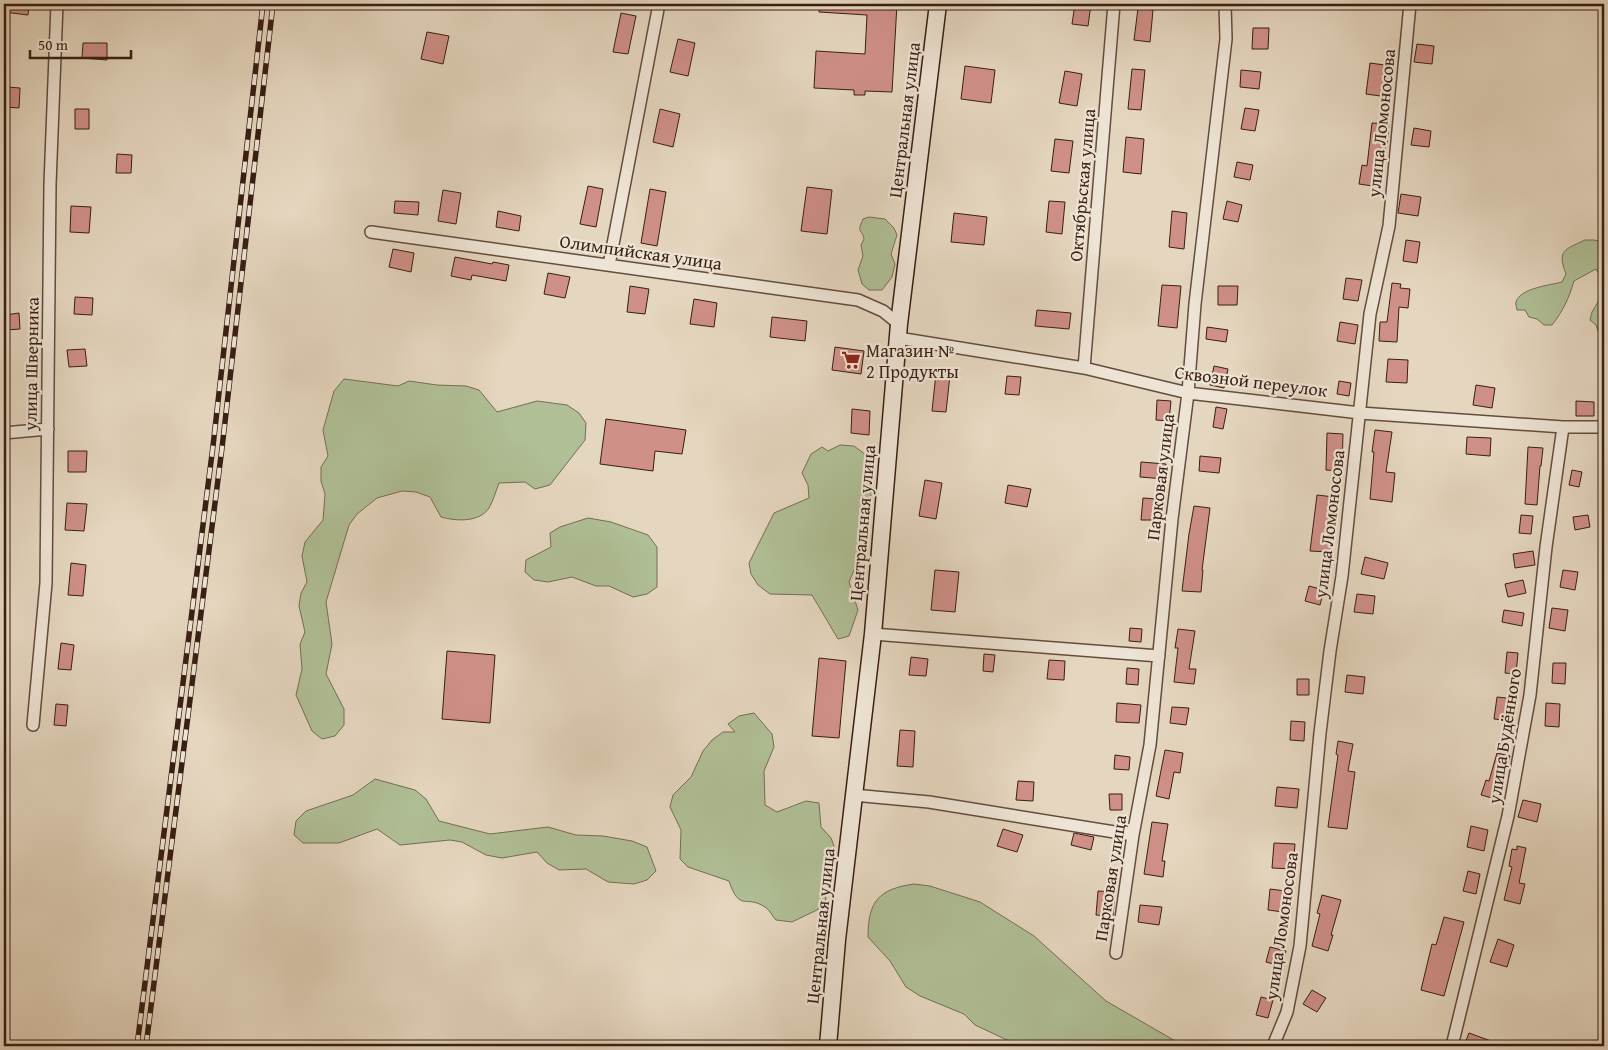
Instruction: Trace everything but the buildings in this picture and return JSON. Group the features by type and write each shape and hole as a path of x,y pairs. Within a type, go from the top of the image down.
{"street":[{"name":"улица Шверника","path":"33,725 46,584 50,184 57,4"},
{"path":"609,265 659,4"},
{"name":"Центральная улица","path":"828,1046 837,940 873,634 898,331 938,4"},
{"name":"Октябрьская улица","path":"1084,368 1114,4"},
{"name":"Парковая улица","path":"1116,953 1133,835 1150,745 1172,519 1188,393 1195,304 1226,40 1225,4"},
{"name":"улица Ломоносова","path":"1274,1046 1287,1012 1300,946 1320,733 1342,576 1370,314 1388,226 1410,4"},
{"name":"Олимпийская улица","path":"371,232 858,300 883,310 898,331"},
{"name":"Сквозной переулок","path":"898,331 1084,368 1188,393 1360,412 1563,427 1604,426"},
{"name":"улица Будённого","path":"1452,1046 1508,816 1527,713 1546,547 1563,427"},
{"path":"4,433 48,429"},
{"path":"873,634 1159,656"},
{"path":"853,795 929,802 1133,835"}],"green space":[{"path":"869,217 885,219 894,228 897,235 891,254 895,264 892,277 882,290 869,290 862,284 858,270 863,256 861,245 864,239 860,227 863,219"},
{"path":"1585,240 1604,242 1604,283 1596,269 1574,281 1565,304 1552,325 1544,325 1537,319 1529,317 1525,310 1517,310 1516,302 1523,293 1562,282 1566,274 1562,260 1564,252"},
{"path":"1604,292 1604,341 1601,340 1596,325 1590,320 1592,312"},
{"path":"344,379 398,386 409,381 437,385 466,386 479,390 497,412 537,401 567,405 579,413 586,423 585,440 550,485 535,489 525,482 499,483 489,508 485,513 467,520 441,517 430,497 416,492 402,491 377,498 357,514 349,525 326,602 332,644 326,674 344,709 344,725 335,736 322,739 312,731 296,695 302,669 300,644 305,632 299,606 301,593 307,582 302,556 305,542 323,520 325,494 321,481 321,467 328,456 323,430 334,391"},
{"path":"840,445 854,446 866,455 872,482 871,495 864,521 860,556 849,582 858,610 849,636 838,639 812,595 770,594 758,585 751,574 749,563 774,513 809,498 808,485 802,473 811,454 822,447 828,451"},
{"path":"588,518 611,522 648,535 657,547 657,587 647,594 633,597 609,586 596,586 572,577 548,582 534,580 525,572 526,560 551,547 550,533 560,527"},
{"path":"754,713 772,734 774,747 764,771 765,805 777,812 806,801 819,803 821,827 831,838 836,851 834,866 823,886 826,899 819,909 792,922 776,920 765,907 758,903 740,900 736,897 729,881 688,867 680,859 681,830 670,807 673,795 691,777 703,751 712,740 723,732 735,732 728,724 739,716"},
{"path":"375,779 415,790 426,799 439,821 490,834 548,827 576,835 603,836 632,841 647,847 656,871 647,880 634,884 608,882 586,869 559,870 547,863 537,852 502,858 486,855 462,842 450,840 400,845 377,829 339,843 303,843 294,835 296,821 306,811 353,795"},
{"path":"914,884 930,886 980,902 1034,936 1106,1001 1184,1046 1020,1046 975,1025 964,1014 920,996 906,987 890,961 868,937 870,914 878,899 892,889"}],"railway":[{"path":"137,1046 213,446 263,4"},
{"path":"146,1046 222,448 273,4"}],"place":[{"name":"Магазин № 2 Продукты","path":"851,360"}]}
